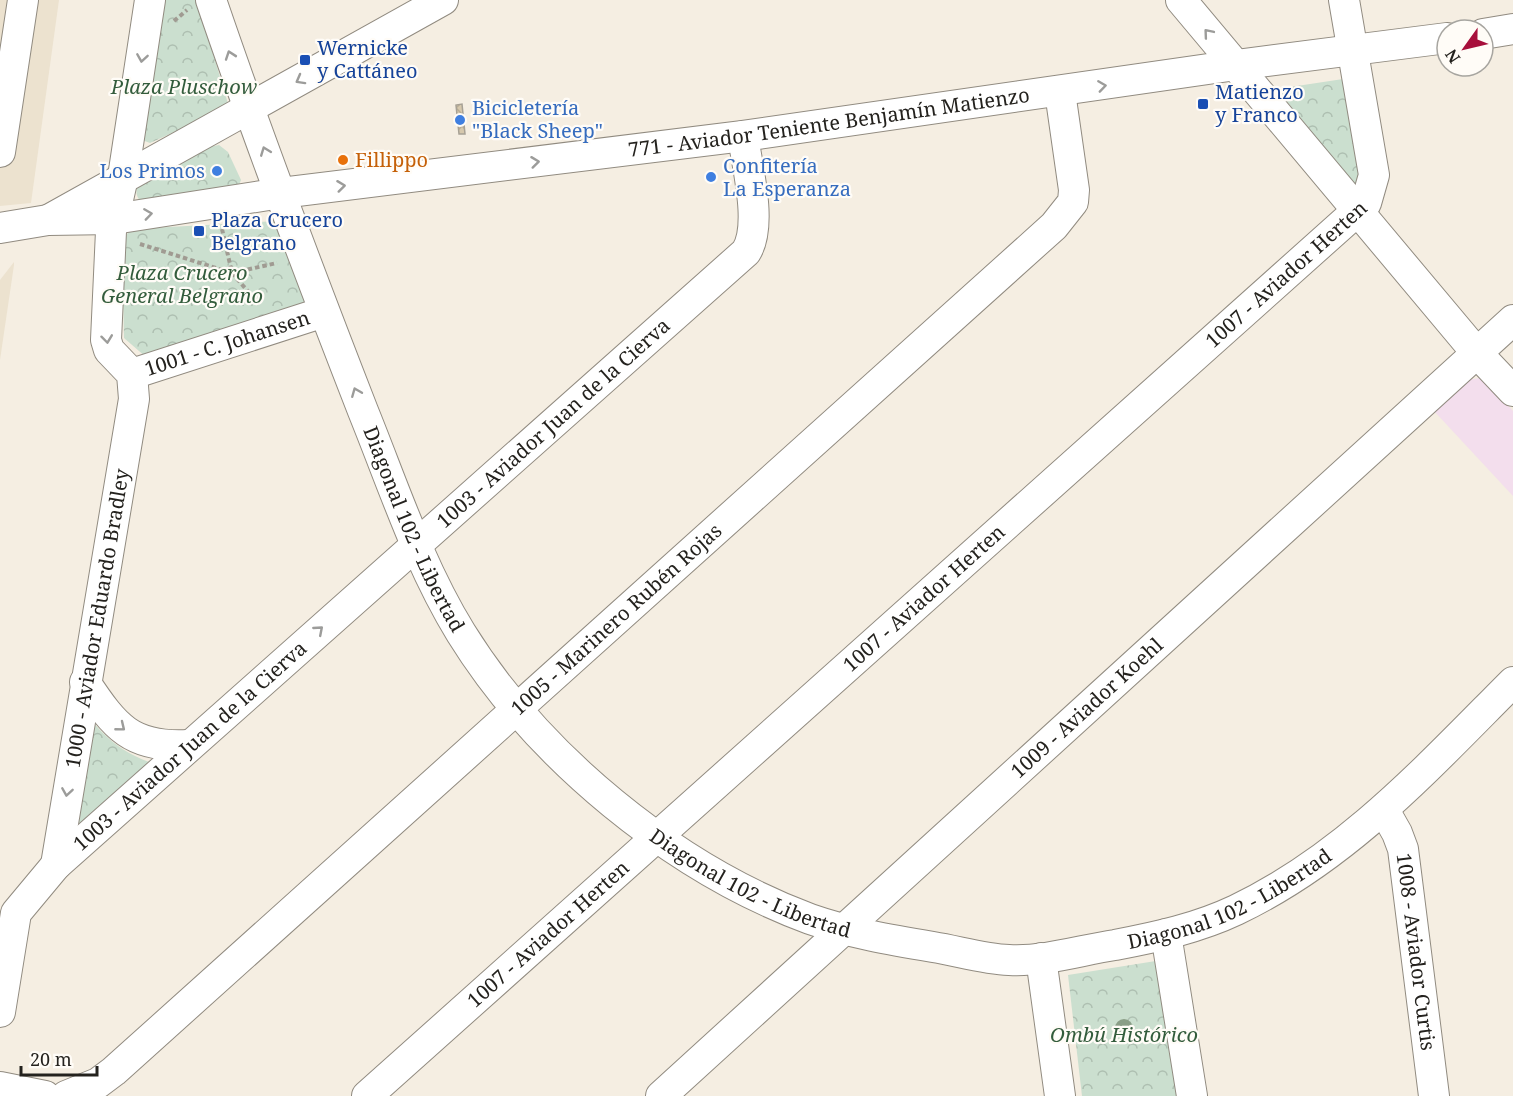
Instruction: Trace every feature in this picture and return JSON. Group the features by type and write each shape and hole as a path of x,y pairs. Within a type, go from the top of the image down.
{"street":[{"path":"0,152 23,0"},
{"path":"132,374 109,350 106,340 112,231 123,177 150,0"},
{"name":"Diagonal 102 - Libertad","path":"211,0 324,312 417,544 459,630 516,708 586,778 656,837 726,881 810,919 843,929 869,936 1011,961 1041,958 1166,934 1206,923 1276,889 1339,847 1384,810 1513,682"},
{"path":"0,249 40,222 249,109 443,0"},
{"path":"1181,0 1476,352 1513,391"},
{"name":"1007 - Aviador Herten","path":"367,1096 1358,210 1371,191 1374,175 1344,0"},
{"path":"1495,32 1513,30"},
{"name":"771 - Aviador Teniente Benjamín Matienzo","path":"0,228 40,222 112,231 216,204 281,193 742,136 1236,65 1435,40"},
{"name":"1005 - Marinero Rubén Rojas","path":"66,1096 98,1083 114,1071 1068,211 1074,190 1060,92"},
{"name":"1003 - Aviador Juan de la Cierva","path":"56,865 746,252 754,223 742,136"},
{"name":"1001 - C. Johansen","path":"132,374 324,312"},
{"name":"1009 - Aviador Koehl","path":"661,1096 1513,320"},
{"name":"1000 - Aviador Eduardo Bradley","path":"56,865 134,399 132,374"},
{"path":"85,682 108,715 132,736 162,746 188,746"},
{"name":"1008 - Aviador Curtis","path":"1384,810 1403,849 1434,1096"},
{"path":"0,1012 16,913 56,865"},
{"path":"1166,934 1192,1096"},
{"path":"1041,958 1060,1096"},
{"path":"0,1087 45,1096"}],"path":[{"path":"216,204 232,273 279,327"},
{"path":"112,231 123,238 232,273 304,256"}],"shaded area":[{"path":"0,0 59,0 31,203 0,206"},
{"path":"14,262 14,265 0,360 0,280"},
{"path":"1479,378 1485,381 1513,411 1513,496 1434,411 1468,380"}],"green space":[{"name":"Plaza Pluschow","path":"158,0 197,0 229,107 150,143 142,140"},
{"path":"1343,79 1363,174 1357,190 1277,89"},
{"path":"219,145 228,152 241,180 238,188 143,205 137,197 136,191 140,182 203,148"},
{"name":"Plaza Crucero General Belgrano","path":"277,221 312,300 147,358 124,338 122,239 132,229"},
{"path":"92,721 119,746 134,756 152,763 69,840"},
{"name":"Ombú Histórico","path":"1162,960 1181,1096 1082,1096 1068,975"}],"building":[{"name":"Bicicletería \"Black Sheep\"","path":"462,104 465,134 459,134 456,105"}],"place":[{"name":"Wernicke y Cattáneo","path":"305,60"},
{"name":"Matienzo y Franco","path":"1203,104"},
{"name":"Bicicletería \"Black Sheep\"","path":"460,120"},
{"name":"Fillippo","path":"343,160"},
{"name":"Los Primos","path":"217,171"},
{"name":"Confitería La Esperanza","path":"711,177"},
{"name":"Plaza Crucero Belgrano","path":"199,231"}]}
